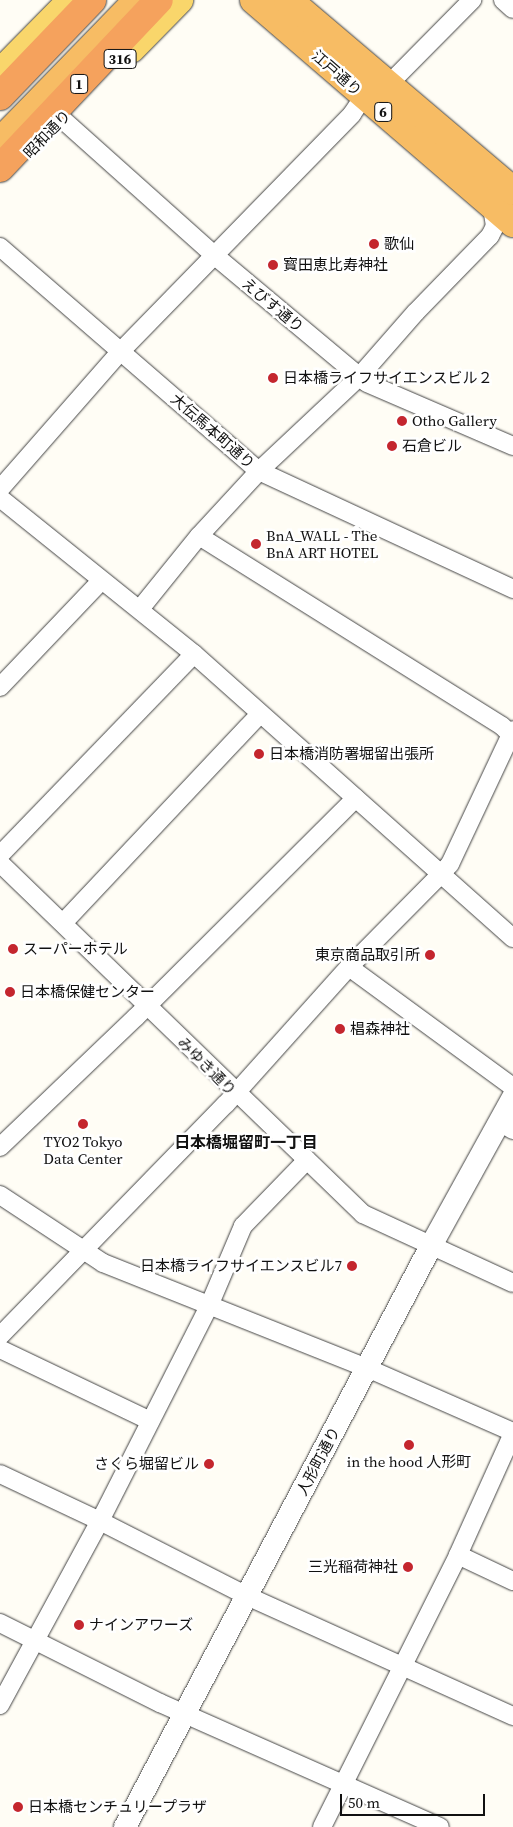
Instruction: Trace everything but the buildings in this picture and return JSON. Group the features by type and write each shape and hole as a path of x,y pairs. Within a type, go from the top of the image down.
{"highway":[{"path":"0,96 92,0"},
{"path":"0,120 116,0"},
{"path":"0,142 138,0"},
{"name":"1","path":"0,168 159,0"},
{"name":"江戸通り","path":"254,0 376,91 508,200"},
{"name":"江戸通り","path":"288,0 376,91"}],"main road":[{"path":"2,68 72,0"},
{"name":"昭和通り","path":"0,183 179,0"}],"street":[{"path":"0,489 121,351 352,114 472,0"},
{"path":"503,0 513,9"},
{"name":"えびす通り","path":"62,119 214,255 359,376 513,446"},
{"path":"140,609 199,536 258,472 359,376 416,312 490,236 508,200"},
{"name":"大伝馬本町通り","path":"0,247 258,472 513,589"},
{"path":"0,498 101,582 140,609 194,654 513,938"},
{"path":"0,1336 235,1093 349,967 442,874 450,864 512,734 199,536"},
{"path":"0,687 101,582"},
{"path":"0,855 194,654"},
{"path":"63,923 260,714"},
{"path":"0,1147 147,1006 356,798"},
{"name":"みゆき通り","path":"0,863 235,1093 362,1214 432,1244 513,1283"},
{"path":"349,967 513,1087"},
{"name":"人形町通り","path":"125,1827 432,1244 506,1126 513,1097"},
{"path":"0,1705 33,1639 100,1521 209,1306 243,1226 306,1160"},
{"path":"0,1195 82,1251 103,1263 367,1368 513,1433 458,1554 322,1827"},
{"path":"0,1348 150,1421"},
{"path":"0,1474 100,1521 247,1596 513,1716"},
{"path":"458,1554 513,1581"},
{"path":"0,1623 184,1712 440,1827"}],"place":[{"name":"歌仙","path":"374,244"},
{"name":"寳田恵比寿神社","path":"273,265"},
{"name":"日本橋ライフサイエンスビル２","path":"273,378"},
{"name":"Otho Gallery","path":"402,421"},
{"name":"石倉ビル","path":"392,446"},
{"name":"BnA_WALL - The BnA ART HOTEL","path":"256,544"},
{"name":"日本橋消防署堀留出張所","path":"259,754"},
{"name":"スーパーホテル","path":"13,949"},
{"name":"東京商品取引所","path":"430,955"},
{"name":"日本橋保健センター","path":"10,992"},
{"name":"椙森神社","path":"340,1029"},
{"name":"TYO2 Tokyo Data Center","path":"83,1124"},
{"name":"日本橋ライフサイエンスビル7","path":"352,1266"},
{"name":"in the hood 人形町","path":"409,1445"},
{"name":"さくら堀留ビル","path":"209,1464"},
{"name":"三光稲荷神社","path":"408,1567"},
{"name":"ナインアワーズ","path":"79,1625"},
{"name":"日本橋センチュリープラザ","path":"18,1807"}],"district":[{"name":"日本橋堀留町一丁目","path":"246,1142"}]}
